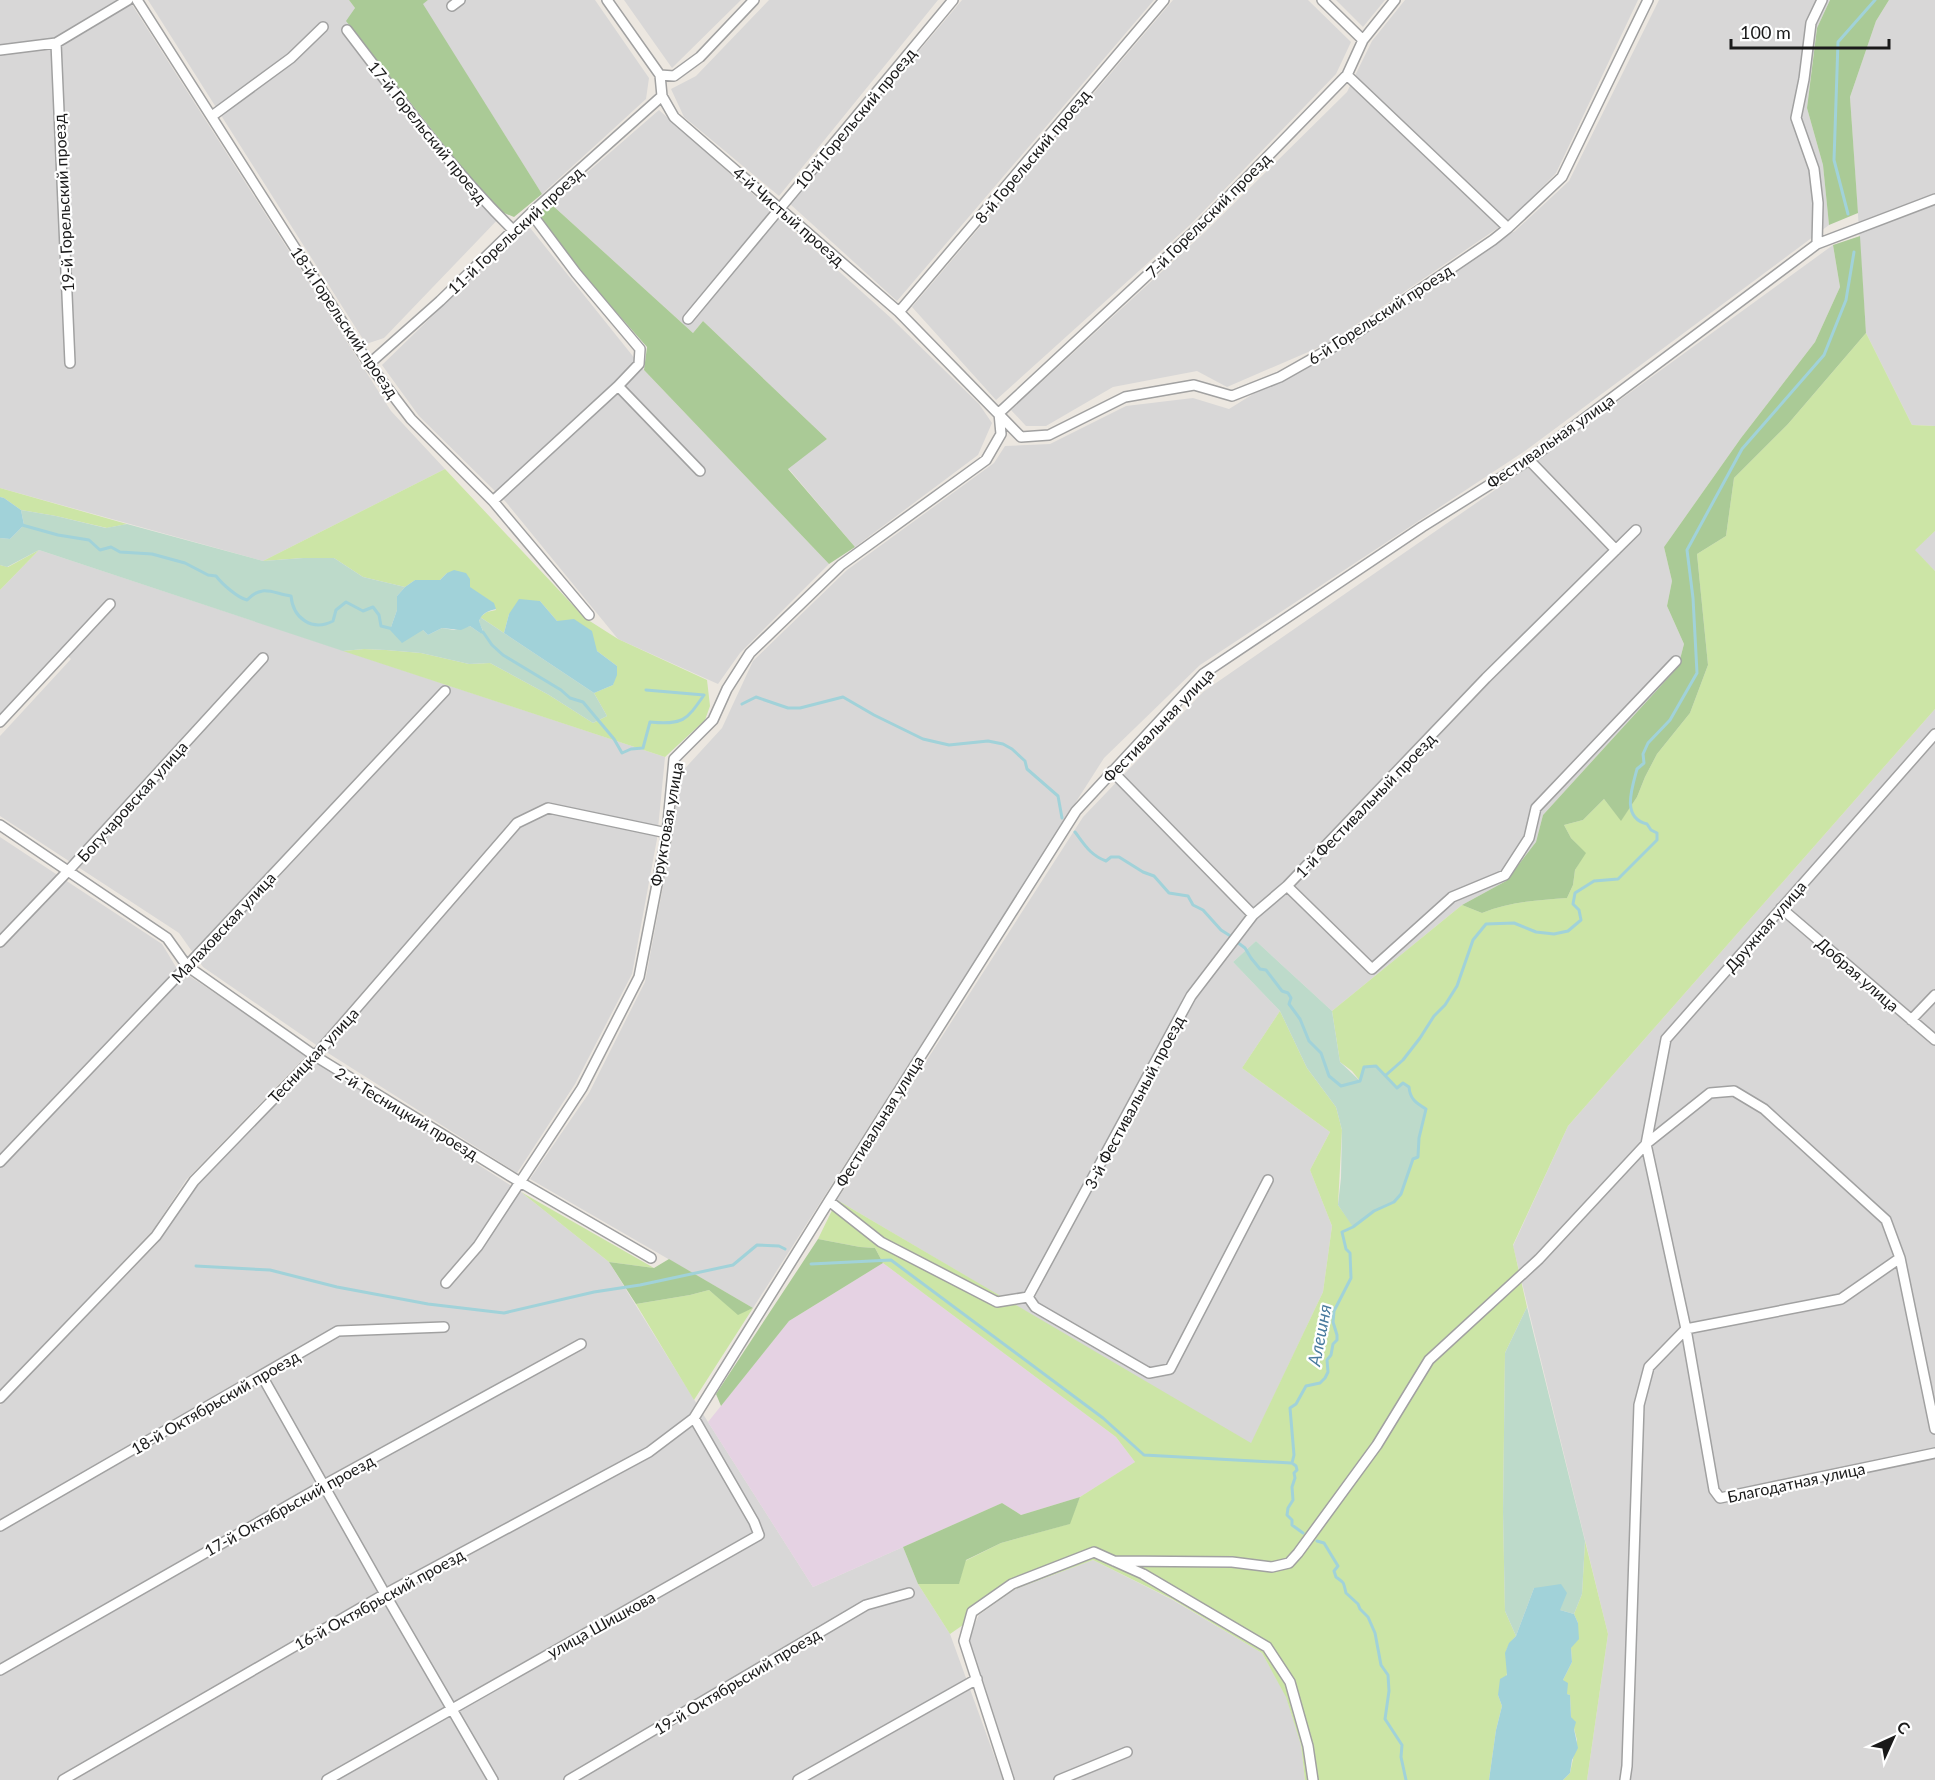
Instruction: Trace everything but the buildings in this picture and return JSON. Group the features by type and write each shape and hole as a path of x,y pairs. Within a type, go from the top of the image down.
{"street":[{"path":"0,50 56,43 128,0"},
{"name":"18-й Горельский проезд","path":"137,0 369,364 411,419 493,501 589,615"},
{"name":"4-й Чистый проезд","path":"608,0 660,75 662,96 674,117 899,312 999,413"},
{"path":"660,75 674,76 700,57 754,0"},
{"name":"10-й Горельский проезд","path":"688,319 953,0"},
{"name":"8-й Горельский проезд","path":"899,312 1164,0"},
{"path":"1322,0 1363,40"},
{"name":"7-й Горельский проезд","path":"999,413 1197,229 1347,75 1363,40 1395,0"},
{"name":"6-й Горельский проезд","path":"999,413 1021,437 1049,435 1125,397 1194,385 1232,396 1280,377 1349,338 1508,228 1562,177 1648,0"},
{"path":"1817,244 1818,203 1814,169 1796,118 1804,79 1811,23 1822,0"},
{"path":"212,116 291,58 323,27"},
{"name":"17-й Горельский проезд","path":"347,30 481,199 513,230"},
{"name":"19-й Горельский проезд","path":"56,43 70,363"},
{"path":"1347,75 1508,228"},
{"name":"11-й Горельский проезд","path":"369,364 440,301 531,213 662,96"},
{"name":"Фестивальная улица","path":"694,1418 1076,811 1203,675 1422,527 1529,460 1817,244 1935,199"},
{"path":"493,501 639,364 640,349 576,273 531,213"},
{"path":"618,386 700,471"},
{"name":"Фруктовая улица","path":"446,1283 478,1246 582,1088 639,976 667,833 674,759 713,720 727,689 750,653 841,565 986,460 1001,434 999,413"},
{"path":"1529,460 1616,550"},
{"name":"1-й Фестивальный проезд","path":"1253,915 1287,886 1486,678 1636,530"},
{"path":"0,722 110,604"},
{"name":"Богучаровская улица","path":"0,942 263,658"},
{"path":"1287,886 1372,969 1452,897 1504,875 1529,838 1536,808 1676,661"},
{"name":"Малаховская улица","path":"0,1162 445,691"},
{"name":"Дружная улица","path":"1646,1144 1666,1039 1935,734"},
{"path":"1112,771 1253,915"},
{"name":"Тесницкая улица","path":"0,1398 156,1236 194,1181 315,1056 517,823 548,808 667,833"},
{"name":"2-й Тесницкий проезд","path":"0,825 167,938 187,966 315,1056 520,1182 651,1258"},
{"name":"Добрая улица","path":"1781,908 1935,1040"},
{"name":"3-й Фестивальный проезд","path":"1028,1297 1191,996 1253,915"},
{"path":"1911,1020 1935,995"},
{"path":"1114,1561 1232,1562 1272,1567 1289,1563 1377,1444 1429,1360 1539,1259 1646,1144 1710,1093 1734,1091 1764,1109 1886,1220 1900,1258 1935,1429"},
{"path":"1646,1144 1686,1329"},
{"path":"829,1201 881,1242 997,1302 1028,1297 1035,1307 1149,1373 1170,1369 1268,1180"},
{"path":"1625,1780 1639,1406 1649,1367 1686,1329 1841,1299 1900,1258"},
{"name":"18-й Октябрьский проезд","path":"0,1526 338,1331 444,1327"},
{"name":"Благодатная улица","path":"1686,1329 1714,1490 1720,1498 1935,1453"},
{"name":"17-й Октябрьский проезд","path":"0,1670 324,1485 580,1344"},
{"path":"262,1376 451,1709 494,1780"},
{"name":"16-й Октябрьский проезд","path":"63,1780 385,1594 649,1452 694,1418"},
{"name":"улица Шишкова","path":"327,1780 759,1535 754,1522 694,1418"},
{"path":"1009,1780 964,1641 972,1612 1012,1584 1094,1552 1143,1574 1267,1647 1290,1682 1308,1746 1312,1780"},
{"name":"19-й Октябрьский проезд","path":"569,1780 866,1605 909,1593"},
{"path":"798,1780 977,1679"},
{"path":"1059,1780 1127,1752"}],"shaded area":[{"path":"0,0 129,0 391,411 445,469 263,561 0,488"},
{"path":"148,0 349,0 355,8 347,21 485,197 504,213 384,338 366,344"},
{"path":"428,0 595,0 649,78 646,99 542,194 422,4"},
{"path":"624,0 741,0 672,68"},
{"path":"769,0 938,0 779,196 684,117 671,89 696,76"},
{"path":"962,0 1154,0 897,301 790,204"},
{"path":"1173,0 1308,0 1351,42 1336,74 1191,224 996,400 912,307"},
{"path":"1336,0 1385,0 1363,27"},
{"path":"1405,0 1638,0 1556,173 1511,219 1329,343 1227,387 1197,371 1113,387 1046,426 1026,426 1011,410 1205,232 1347,92 1372,41"},
{"path":"1659,0 1830,0 1817,28 1807,108 1823,165 1829,225 1525,451 1200,665 1104,758 753,1308 530,1179 589,1093 645,982 674,828 678,776 722,728 753,661 847,570 994,463 1005,446 1050,444 1126,406 1193,398 1229,409 1515,231 1569,181"},
{"path":"1889,0 1935,0 1935,426 1912,425 1866,333 1850,97 1876,21"},
{"path":"659,110 891,318 979,404 992,423 978,455 855,547 788,468 827,439 703,321 693,333 551,204"},
{"path":"527,224 644,370 829,564 740,653 718,684 618,639 505,501 419,416 382,365"},
{"path":"1833,245 1840,287 1815,342 1741,438 1664,547 1672,581 1667,606 1684,644 1678,667 1543,815 1536,842 1506,881 1462,905 1332,1011 1256,941 1233,962 1280,1011 1242,1068 1330,1132 1310,1170 1332,1226 1323,1292 1251,1444 837,1200 1083,817 1203,692 1521,472"},
{"path":"1935,531 1935,571 1914,550"},
{"path":"39,550 665,757 657,839 632,974 575,1084 517,1173 328,1053 203,967 179,933 0,816 0,736 71,659 60,649 0,714 0,590"},
{"path":"1935,709 1935,1780 1587,1780 1608,1634 1513,1246 1568,1126"},
{"path":"0,837 162,944 176,967 307,1055 186,1180 153,1230 0,1391"},
{"path":"317,1062 521,1192 609,1262 813,1587 903,1547 918,1584 950,1634 1003,1780 0,1780 0,1405 158,1243 196,1186"},
{"path":"883,1263 1116,1437 1135,1462 1080,1497 1021,1515 1002,1503 813,1587 708,1422 789,1321"},
{"path":"1093,1560 1171,1599 1262,1653 1286,1696 1301,1745 1305,1780 1015,1780 965,1644 979,1615 1015,1589"}],"green space":[{"path":"349,0 428,0 423,4 542,194 514,217 504,213 485,197 346,21 355,8"},
{"path":"1830,0 1889,0 1876,21 1850,97 1858,213 1829,225 1823,165 1807,108 1817,28"},
{"path":"551,204 693,333 703,321 827,439 788,469 855,547 829,564 644,370 647,347 579,270 538,214"},
{"path":"1860,236 1866,333 1788,424 1734,478 1726,536 1697,554 1708,665 1690,713 1657,754 1637,797 1621,821 1604,799 1583,820 1564,825 1571,838 1586,853 1575,870 1573,885 1567,898 1513,904 1482,913 1462,905 1506,881 1536,842 1543,815 1678,667 1684,644 1667,606 1672,581 1664,547 1741,438 1815,342 1840,287 1833,245"},
{"path":"1866,333 1912,425 1935,426 1935,531 1915,550 1935,571 1935,709 1568,1126 1513,1245 1527,1307 1505,1353 1503,1512 1505,1611 1516,1636 1507,1648 1505,1682 1498,1695 1502,1706 1489,1780 1305,1780 1301,1745 1286,1697 1262,1653 1172,1599 1093,1560 1015,1589 950,1634 918,1584 959,1583 965,1561 1001,1543 1069,1524 1080,1497 1135,1462 1116,1437 883,1263 875,1248 818,1239 837,1200 1251,1443 1323,1292 1332,1226 1310,1170 1330,1132 1242,1068 1280,1011 1307,1068 1336,1107 1342,1130 1338,1205 1354,1227 1401,1194 1413,1159 1418,1157 1419,1138 1426,1109 1414,1101 1410,1095 1397,1088 1386,1075 1360,1081 1340,1062 1332,1011 1462,905 1482,913 1513,904 1567,898 1573,885 1575,870 1585,853 1571,838 1564,825 1583,820 1604,799 1621,820 1637,797 1657,754 1690,713 1708,665 1697,554 1726,536 1734,478 1788,424"},
{"path":"445,469 585,618 618,639 707,680 710,706 705,720 665,757 343,651 386,650 421,653 469,664 490,663 549,695 593,723 607,716 594,693 613,685 617,666 557,621 540,601 509,614 504,633 480,617 496,610 493,603 447,573 440,580 415,580 405,587 363,577 334,558 263,561"},
{"path":"0,488 127,524 107,528 21,510 0,497"},
{"path":"21,510 106,528 127,524 263,561 334,558 363,577 405,587 397,596 397,610 390,630 423,630 428,635 442,628 454,630 470,626 484,633 479,622 480,617 594,693 607,716 593,723 549,695 490,663 469,664 421,653 386,650 343,651 39,550 7,567 0,565 0,538 10,539 24,525"},
{"path":"39,550 0,590 0,565 8,567"},
{"path":"1256,941 1332,1011 1340,1062 1359,1080 1364,1067 1376,1066 1397,1088 1403,1083 1409,1087 1414,1100 1426,1109 1419,1138 1418,1157 1413,1159 1401,1194 1394,1202 1375,1211 1353,1227 1338,1205 1342,1130 1336,1107 1307,1068 1280,1011 1233,962"},
{"path":"521,1192 654,1268 609,1262"},
{"path":"818,1239 875,1248 883,1263 789,1321 721,1406 716,1394"},
{"path":"669,1259 753,1308 738,1315 709,1290 636,1304 609,1262 654,1268"},
{"path":"709,1290 738,1314 753,1308 694,1400 636,1304"},
{"path":"1527,1307 1585,1541 1582,1594 1574,1614 1560,1610 1534,1588 1516,1636 1505,1611 1503,1512 1505,1353"},
{"path":"1080,1497 1070,1524 1001,1543 966,1560 959,1584 918,1584 903,1547 1002,1503 1021,1515"},
{"path":"1585,1541 1608,1634 1587,1780 1563,1780 1570,1773 1577,1740 1571,1717 1570,1695 1567,1694 1563,1680 1572,1662 1571,1648 1578,1623 1574,1614 1582,1594"}],"water":[{"path":"0,497 21,510 24,525 10,539 0,538"},
{"path":"454,570 466,573 470,579 470,587 494,603 496,609 486,613 479,621 484,634 470,626 461,630 442,628 428,635 423,630 402,643 390,630 397,610 397,596 415,580 440,580"},
{"path":"519,599 540,601 557,621 574,619 592,631 597,651 617,666 617,675 613,685 594,693 504,633 509,614"},
{"path":"1561,1584 1567,1593 1560,1610 1574,1614 1578,1623 1579,1639 1571,1648 1572,1662 1563,1680 1568,1683 1567,1694 1570,1695 1571,1717 1576,1722 1574,1729 1578,1748 1572,1760 1570,1773 1563,1780 1489,1780 1502,1706 1498,1695 1500,1679 1507,1675 1505,1653 1509,1643 1516,1636 1534,1588"}],"waterway":[{"path":"1848,214 1834,160 1838,42 1875,0"},
{"path":"1386,1075 1403,1060 1434,1016 1445,1005 1457,986 1473,940 1486,924 1514,923 1536,932 1554,934 1568,931 1581,920 1579,910 1573,904 1575,893 1594,881 1618,879 1657,840 1657,833 1634,816 1630,801 1637,769 1644,763 1643,754 1648,743 1670,720 1697,673 1693,598 1687,550 1742,449 1824,355 1846,300 1854,252"},
{"path":"22,525 58,535 89,540 100,550 111,547 120,552 152,554 185,563 208,575 216,576 239,597 247,600 252,595 263,591 291,596 295,611 311,624 318,625 333,621 336,610 346,602 363,611 373,607 379,615 381,626 393,629"},
{"path":"483,632 503,655 561,690 570,698 583,702 614,739 622,753 631,749 643,748 650,722 677,722 688,716 704,695"},
{"path":"646,690 704,695"},
{"path":"742,704 756,697 788,708 800,708 843,697 923,739 949,745 988,741 1003,744 1025,761 1027,769 1058,796 1062,818"},
{"path":"1075,832 1088,849 1100,859 1106,861 1111,857 1119,857 1154,876 1169,893 1188,896 1193,905 1203,910 1221,930 1232,937"},
{"name":"Алешня","path":"1237,942 1245,948 1260,969 1266,970 1282,991 1288,993 1291,998 1289,1004 1300,1019 1309,1041 1321,1053 1329,1076 1341,1086 1360,1081 1364,1067 1376,1066 1397,1088 1403,1083 1409,1087 1414,1100 1426,1109 1419,1138 1418,1157 1413,1159 1401,1194 1394,1202 1374,1211 1353,1227 1342,1232 1346,1249 1350,1253 1351,1278 1334,1311 1333,1322 1337,1340 1327,1360 1328,1372 1320,1383 1306,1386 1296,1404 1290,1408 1294,1455 1292,1463 1297,1470 1294,1473 1292,1487 1293,1500 1287,1515 1292,1520 1292,1525 1303,1533"},
{"path":"196,1266 270,1270 337,1287 428,1304 504,1313 594,1292 640,1285 733,1265 757,1245 779,1246 785,1249"},
{"path":"811,1264 891,1260 1103,1418 1144,1455 1291,1463"},
{"name":"Алешня","path":"1317,1541 1324,1543 1338,1566 1334,1571 1336,1577 1343,1583 1346,1593 1368,1617 1375,1633 1381,1665 1388,1675 1389,1691 1385,1719 1402,1745 1401,1757 1406,1780"}]}
